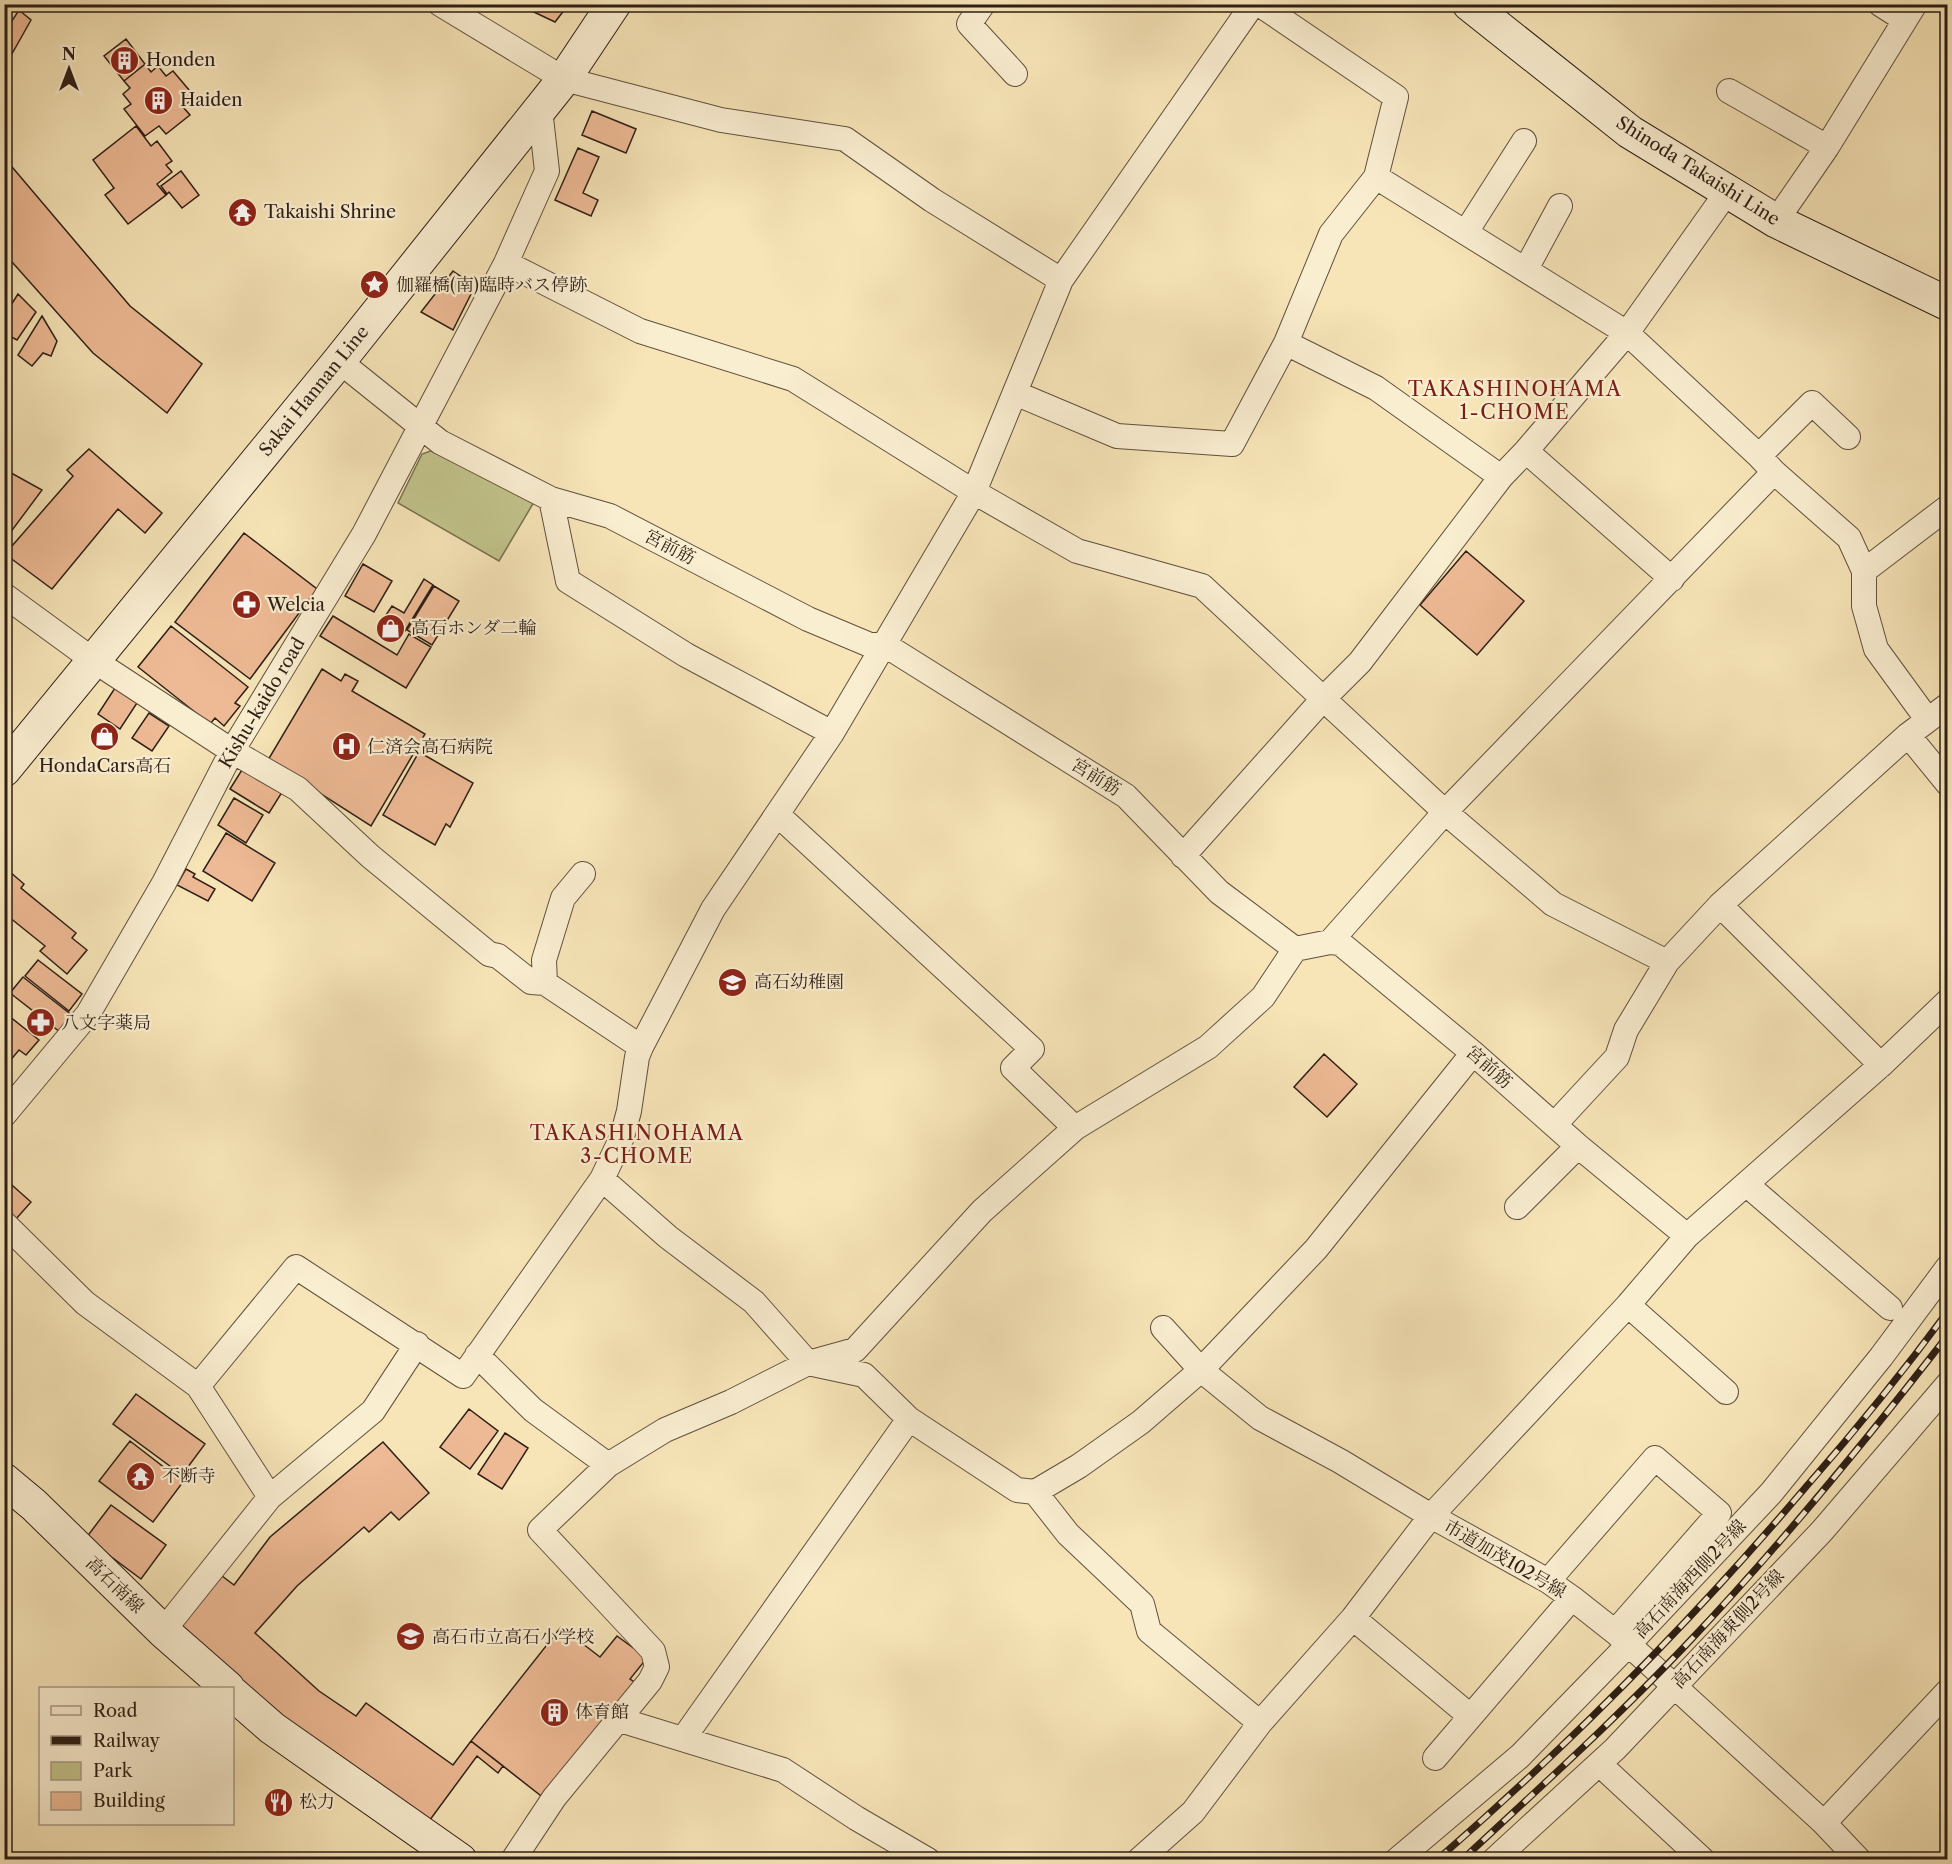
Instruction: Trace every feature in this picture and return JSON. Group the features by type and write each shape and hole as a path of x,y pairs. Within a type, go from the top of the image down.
{"main road":[{"name":"Sakai Hannan Line","path":"4,770 339,361 564,79 614,4"},
{"name":"Shinoda Takaishi Line","path":"1469,4 1630,132 1776,221 1947,304"},
{"name":"高石南線","path":"4,1480 34,1505 163,1631 226,1687"},
{"path":"234,1695 272,1728 460,1860"}],"street":[{"path":"440,4 564,79 721,120 845,139 932,200 1061,280"},
{"path":"983,4 969,24 1015,74"},
{"path":"198,1386 296,1267 463,1376 602,1179 622,1137 637,1057 641,1047 713,909 832,733 974,492 1061,280 1253,4"},
{"path":"1014,393 1116,436 1232,444 1286,343 1331,234 1376,177 1396,97 1259,4"},
{"path":"1776,221 1827,147 1910,12 1880,4"},
{"path":"1729,91 1827,147"},
{"name":"Kishu-kaido road","path":"4,1115 88,1014 164,883 232,751 364,534 506,263 547,171 540,109"},
{"path":"1466,232 1524,141"},
{"path":"1376,177 1627,333 1849,538 1864,571 1864,606 1876,649 1928,719"},
{"path":"1183,856 1323,699 1360,662 1501,477 1627,333 1727,192"},
{"path":"1527,269 1560,206"},
{"path":"506,263 640,331 793,379 974,492 1077,551 1202,586 1445,812 1553,904 1667,962"},
{"path":"1286,343 1376,388 1501,477"},
{"name":"宮前筋","path":"339,361 440,441 550,499 610,516 808,619 870,645 885,645 1126,796 1219,892 1295,949"},
{"path":"513,1860 554,1798 650,1680 657,1667 653,1651 540,1530 608,1465 665,1430 731,1402 808,1363 855,1350 982,1211 1074,1128 1208,1047 1263,997 1295,949 1330,942 1445,812 1672,579 1767,464 1812,404 1848,437"},
{"path":"1526,451 1672,579"},
{"path":"550,499 568,581 686,655 832,733"},
{"path":"1864,571 1947,507"},
{"path":"4,595 93,660 232,751 298,789 370,856 489,954 498,956 531,982 544,983 641,1047"},
{"path":"1555,1124 1617,1057 1626,1030 1667,962 1720,905 1908,735 1947,705"},
{"path":"1908,735 1947,784"},
{"path":"778,815 1032,1049 1013,1068 1074,1128"},
{"path":"544,983 544,960 563,898 583,874"},
{"path":"1720,905 1881,1065"},
{"name":"宮前筋","path":"1330,942 1340,943 1687,1236"},
{"path":"1139,1860 1193,1812 1260,1723 1353,1617 1431,1516 1628,1305 1687,1236 1881,1065 1947,1001"},
{"path":"602,1179 668,1237 754,1302 808,1363 864,1375 909,1419 1017,1490 1035,1492 1079,1466 1141,1422 1201,1370 1316,1249 1473,1053"},
{"path":"1517,1207 1578,1146"},
{"path":"1746,1184 1890,1308"},
{"path":"4,1223 85,1303 198,1386 270,1497"},
{"name":"高石南海西側2号線","path":"1397,1860 1520,1756 1622,1638 1771,1493 1881,1357 1947,1267"},
{"path":"1628,1305 1726,1392"},
{"name":"市道加茂102号線","path":"1163,1328 1201,1370 1260,1418 1340,1461 1431,1516 1548,1581 1572,1598 1622,1638 1824,1823 1859,1860"},
{"path":"163,1631 270,1497 373,1411 417,1344"},
{"path":"477,1355 532,1410 608,1465"},
{"name":"高石南海東側2号線","path":"1494,1860 1615,1749 1822,1530 1947,1384"},
{"path":"682,1739 909,1419"},
{"path":"1548,1581 1655,1458 1719,1513 1622,1638"},
{"path":"1035,1492 1068,1534 1142,1604 1149,1631 1260,1723"},
{"path":"1435,1758 1572,1598"},
{"path":"1353,1617 1470,1716"},
{"path":"1824,1823 1947,1691"},
{"path":"617,1719 783,1770 856,1818 928,1860"},
{"path":"1609,1773 1703,1860"}],"green space":[{"path":"436,449 534,502 499,561 398,503 422,454"}],"building":[{"path":"517,4 569,4 555,22"},
{"path":"19,10 31,20 4,68 4,33"},
{"name":"Honden","path":"126,39 145,64 124,81 104,56"},
{"name":"Haiden","path":"145,64 151,72 158,66 166,76 173,71 195,97 183,107 190,115 166,134 159,126 145,136 124,109 131,104 123,94 130,88 124,81"},
{"path":"592,111 636,129 626,153 582,135"},
{"path":"136,126 151,146 157,141 172,161 166,165 172,172 157,184 166,195 128,224 105,195 114,188 93,160"},
{"path":"578,148 599,157 583,193 598,200 591,216 555,200"},
{"path":"7,161 130,306 202,364 167,413 93,353 4,253 4,162"},
{"path":"181,171 199,195 182,208 161,186"},
{"path":"453,271 469,282 465,288 472,292 453,330 421,312"},
{"path":"18,294 36,312 17,340 4,333 4,316"},
{"path":"42,316 57,341 51,356 43,353 32,366 18,355"},
{"path":"89,449 162,513 145,533 118,509 52,589 5,554 73,476 67,470"},
{"path":"4,469 42,490 4,541"},
{"name":"Welcia","path":"244,533 317,589 250,679 175,622"},
{"path":"1466,551 1524,601 1477,655 1420,605"},
{"path":"363,564 392,581 374,612 345,596"},
{"path":"424,579 433,585 405,631 384,618 392,606 404,613"},
{"path":"434,586 459,601 432,645 407,630"},
{"path":"333,616 397,655 409,634 431,647 406,688 320,636"},
{"path":"171,626 248,687 235,703 240,706 224,726 215,718 210,724 138,667"},
{"name":"仁済会高石病院","path":"322,669 341,681 345,674 358,681 352,691 425,734 371,826 268,760"},
{"path":"115,688 137,703 120,729 98,714"},
{"path":"149,713 169,726 152,751 132,738"},
{"path":"419,752 473,783 450,827 446,824 435,845 383,815"},
{"path":"245,765 284,789 269,813 230,789"},
{"path":"234,798 263,815 246,843 218,825"},
{"path":"226,833 275,863 252,901 203,871"},
{"path":"186,869 195,874 193,877 215,889 208,901 177,885"},
{"path":"10,872 24,884 21,888 76,933 72,938 87,950 67,974 40,951 45,946 4,913 4,878"},
{"path":"38,960 82,994 69,1011 25,976"},
{"path":"23,977 73,1016 60,1032 10,993"},
{"path":"4,1012 39,1040 26,1055 19,1050 4,1068"},
{"path":"1324,1054 1357,1084 1327,1117 1294,1087"},
{"path":"4,1178 31,1202 16,1219 4,1208"},
{"path":"136,1394 205,1444 182,1475 113,1424"},
{"path":"469,1409 498,1431 470,1469 440,1447"},
{"path":"505,1433 528,1448 502,1489 478,1474"},
{"path":"130,1441 183,1482 153,1522 99,1481"},
{"path":"383,1442 429,1493 399,1520 391,1512 369,1532 364,1527 297,1586 255,1633 319,1691 356,1716 366,1703 453,1765 471,1741 503,1766 498,1773 477,1756 424,1828 301,1740 179,1629 222,1576 234,1585 270,1537"},
{"path":"111,1505 166,1545 141,1579 86,1538"},
{"name":"体育館","path":"561,1627 600,1657 617,1636 647,1658 630,1679 636,1683 545,1799 471,1741"}],"railway":[{"path":"4,15 11,4"},
{"path":"1437,1860 1582,1727 1674,1634 1824,1467 1948,1311"},
{"path":"1462,1860 1632,1700 1721,1608 1821,1493 1948,1335"}],"place":[{"name":"Honden","path":"125,60"},
{"name":"Haiden","path":"159,100"},
{"name":"Takaishi Shrine","path":"243,212"},
{"name":"伽羅橋(南)臨時バス停跡","path":"375,285"},
{"name":"Welcia","path":"246,605"},
{"name":"高石ホンダ二輪","path":"390,628"},
{"name":"HondaCars高石","path":"105,737"},
{"name":"仁済会高石病院","path":"346,747"},
{"name":"高石幼稚園","path":"733,982"},
{"name":"八文字薬局","path":"40,1023"},
{"name":"不断寺","path":"141,1476"},
{"name":"高石市立高石小学校","path":"411,1637"},
{"name":"体育館","path":"554,1712"},
{"name":"松力","path":"278,1802"}],"district":[{"name":"TAKASHINOHAMA 1-CHOME","path":"1515,400"},
{"name":"TAKASHINOHAMA 3-CHOME","path":"637,1144"}]}
